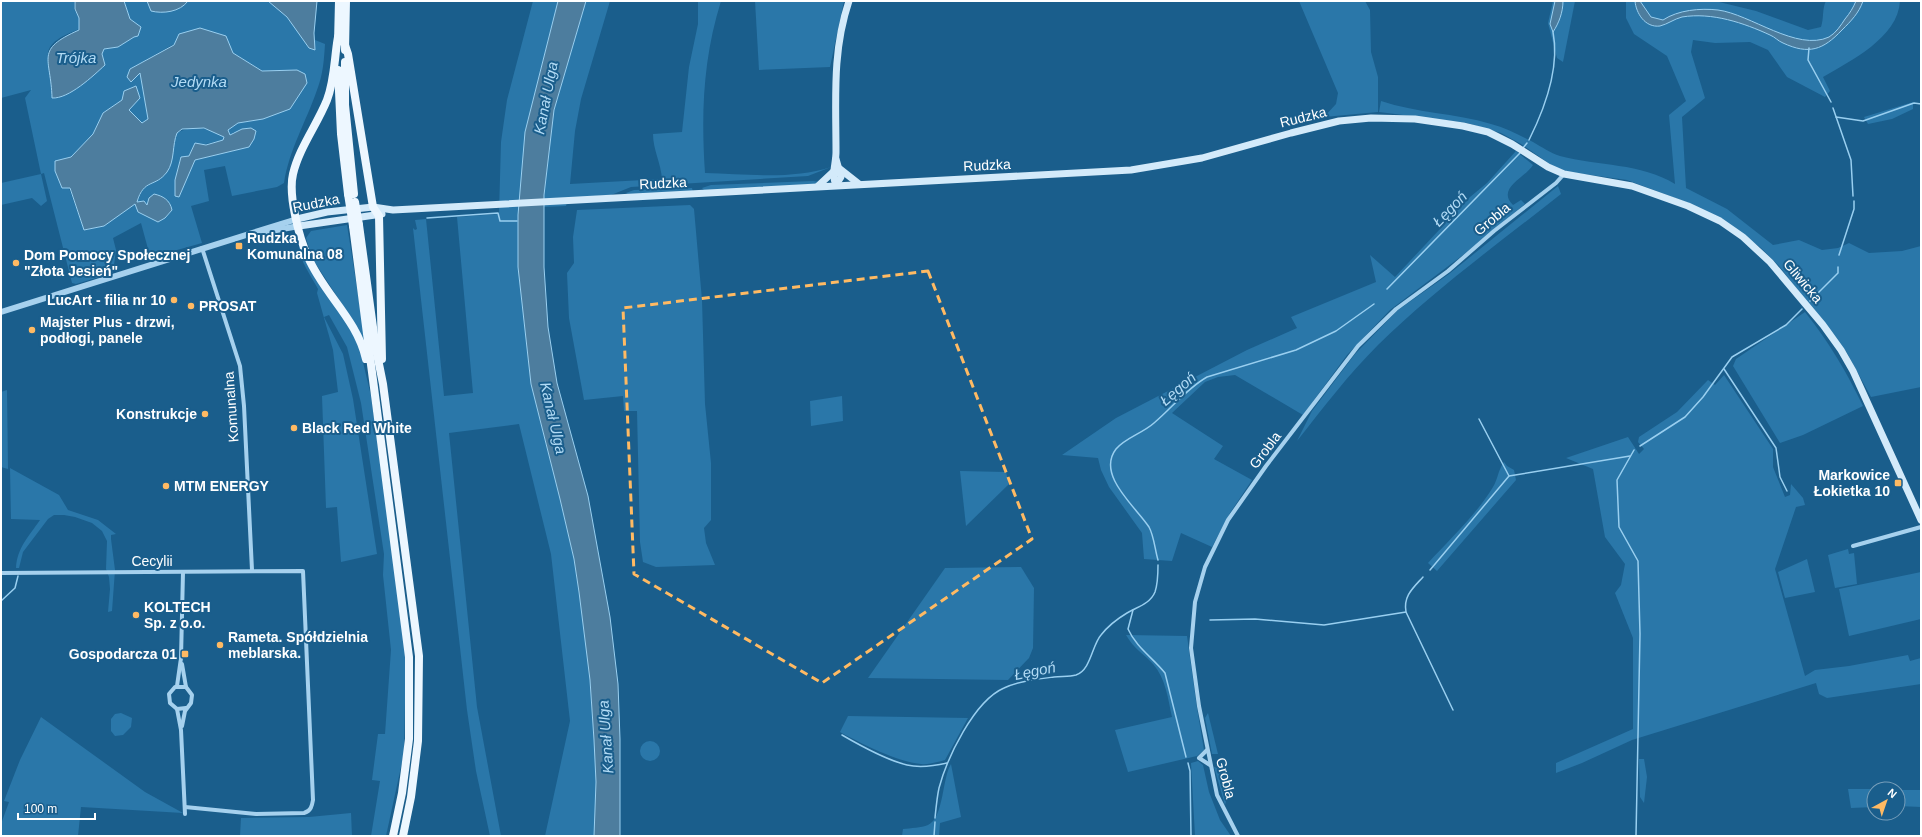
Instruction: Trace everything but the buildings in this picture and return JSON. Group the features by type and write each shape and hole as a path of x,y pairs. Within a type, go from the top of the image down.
{"main road":[{"path":"339,1 338,37 340,119 356,226 383,384 419,656 418,741 411,796 403,836"},
{"path":"346,1 345,105 351,194"},
{"path":"836,185 840,177 837,170 836,158 835,65 842,21 849,1"},
{"path":"338,37 334,73 331,85 318,119 302,150 292,175 292,187 298,222 308,258 357,334 365,352 372,385"},
{"path":"345,45 348,54 373,207 379,215 383,384"},
{"name":"Rudzka","path":"298,222 327,212 373,207 393,210 419,209 1144,169 1202,158 1324,124 1370,118 1410,119 1470,128 1495,135 1564,174"},
{"path":"837,170 859,184"},
{"path":"817,186 837,170"},
{"name":"Gliwicka","path":"1564,174 1624,184 1688,206 1732,229 1765,256 1823,325 1841,350 1853,371 1921,520"},
{"name":"Rudzka","path":"298,222 379,215 393,210"},
{"path":"356,226 372,385 399,568 409,657 408,739 402,793 393,836"}],"street":[{"name":"Grobla","path":"1238,836 1217,795 1207,750 1191,648 1195,602 1205,567 1228,520 1266,466 1358,346 1396,309 1466,257 1494,231 1556,183 1564,174"},
{"name":"Rudzka","path":"1,312 202,248 298,222"},
{"name":"Komunalna","path":"202,248 240,366 244,406 252,570"},
{"path":"1853,546 1921,526"},
{"name":"Cecylii","path":"1,573 252,570 303,571 313,800 312,806 309,811 304,813 256,814 185,807"},
{"path":"177,686 181,658 183,572"},
{"path":"181,658 186,687"},
{"path":"182,730 186,708 190,704 192,697 190,690 186,687 177,686 171,690 168,697 171,704 177,709 182,730 185,814"},
{"path":"177,709 186,708"},
{"path":"1207,750 1199,758 1210,765"}],"highlighted area":[{"path":"928,271 1032,539 822,683 634,574 623,308"}],"shaded area":[{"path":"1,1 74,1 74,9 79,18 79,29 54,42 48,51 52,98 57,98 105,64 102,53 104,49 118,47 134,37 141,27 130,19 124,1 147,1 151,11 186,4 188,1 268,1 275,5 286,16 309,48 315,50 315,40 325,44 321,79 290,159 284,183 277,187 232,196 225,166 204,170 209,201 191,206 202,243 170,252 151,260 141,223 113,238 116,250 113,273 76,284 72,283 44,173 41,174 25,98 31,90 1,98","holes":["174,44 233,53 263,71 297,70 263,119 238,123 228,130 230,135 234,132 249,147 195,160 175,196 175,180 180,167 179,161 189,156 193,147 223,140 224,137 213,131 201,128 183,130 177,133 162,177 144,187 137,202 147,205 149,198 172,210 165,218 135,203 104,226 84,230 69,188 63,188 55,171 55,161 71,157 93,134 103,113 122,100 129,110 142,123 148,119 140,73 131,82 130,69"]},
{"path":"533,1 558,1 525,132 531,384 574,559 579,592 590,680 594,740 596,782 594,836 545,836 570,721 551,554 519,424 449,433 477,707 501,836 490,836 476,771 467,710 413,228 415,230 417,229 415,220 426,219 444,396 473,393 457,217 499,214 501,142 507,100"},
{"path":"586,1 610,1 581,99 575,131 570,184 662,179 654,146 653,134 682,132 689,67 698,24 698,1 721,1 710,44 705,86 703,129 705,173 785,175 801,174 831,167 808,176 631,187 611,195 568,198 566,206 544,207 544,195 554,110"},
{"path":"755,1 844,1 830,67 759,70"},
{"path":"1299,1 1365,1 1370,10 1371,52 1378,77 1378,112 1324,117 1336,104 1338,93"},
{"path":"1553,1 1575,1 1563,62 1557,58 1548,23"},
{"path":"1626,1 1715,1 1756,11 1808,30 1821,27 1826,1 1900,1 1897,14 1891,26 1882,37 1859,56 1823,77 1830,91 1825,97 1787,77 1768,50 1750,42 1715,43 1693,40 1691,52 1705,98 1682,117 1686,188 1727,209 1773,245 1799,240 1822,250 1838,248 1849,243 1869,253 1902,251 1921,246 1921,387 1871,397 1847,353 1779,266 1761,248 1723,220 1686,202 1627,180 1569,172 1554,167 1521,144 1501,133 1467,123 1379,112 1381,101 1408,108 1477,120 1507,130 1533,142 1549,152 1560,156 1648,172 1675,184 1669,115 1686,101 1667,56 1634,34 1626,18"},
{"path":"1913,102 1913,109 1892,119 1868,124 1864,117"},
{"path":"1516,151 1533,165 1510,188 1508,193 1509,199 1513,205 1521,200 1525,204 1463,255 1390,310 1347,355 1303,415 1235,375 1218,377 1205,382 1172,413 1223,446 1214,459 1252,480 1230,513 1212,547 1181,533 1172,561 1144,559 1142,533 1109,487 1101,470 1098,458 1062,455 1116,418 1247,350 1297,328 1291,317 1376,282 1370,255 1395,277 1470,197 1487,183"},
{"path":"41,174 47,201 41,206 32,198 1,205 1,183"},
{"path":"820,182 815,184 714,190 704,190 702,188 711,185"},
{"path":"1558,186 1561,194 1444,286 1378,345 1346,380 1297,441 1312,411 1355,354 1398,310 1449,274"},
{"path":"692,188 693,192 629,195 626,193 634,190"},
{"path":"690,205 694,209 702,300 705,404 711,463 711,520 704,528 706,543 715,565 656,567 643,562 640,542 637,411 624,411 623,396 584,400 569,318 567,273 574,263 573,237 577,210"},
{"path":"347,225 367,351 355,324 312,258 306,238 311,231"},
{"path":"300,244 358,341 371,396 406,652 404,753 386,836 371,836 380,781 372,780 378,734 385,734 391,650 383,575 384,554 361,403 347,347 329,315 324,317 343,354 353,399 377,554 341,562 337,507 326,508 322,396 338,392 333,350 317,293 318,289 302,260 299,248"},
{"path":"1805,312 1837,357 1863,406 1803,435 1780,443 1733,366 1736,359"},
{"path":"1724,375 1773,449 1773,467 1785,497 1790,495 1791,484 1803,498 1805,505 1796,507 1775,569 1805,676 1815,670 1849,666 1908,655 1910,661 1921,658 1921,684 1827,698 1819,694 1816,683 1632,740 1556,773 1556,763 1633,729 1633,638 1615,593 1621,585 1625,564 1605,537 1593,469 1566,458 1628,437 1639,454 1644,449 1638,442 1639,437 1677,412 1708,380 1715,385"},
{"path":"7,390 8,469 1,467 1,392"},
{"path":"842,396 843,421 811,426 810,401"},
{"path":"1504,462 1507,466 1514,470 1516,480 1437,571 1428,563 1479,507 1493,487 1500,468"},
{"path":"10,468 59,495 68,510 98,520 116,534 111,535 115,570 112,611 108,612 110,589 109,577 106,569 107,541 102,531 92,523 75,517 54,515 48,519 23,552 19,568 16,568 21,548 40,520 11,519"},
{"path":"960,471 1006,472 1009,484 966,526"},
{"path":"1848,549 1849,554 1854,553 1857,584 1835,588 1828,555"},
{"path":"1807,559 1815,592 1785,598 1778,572"},
{"path":"1021,567 1034,588 1033,648 1029,658 1008,680 868,678 945,568"},
{"path":"1921,572 1921,619 1849,636 1839,589"},
{"path":"1126,635 1187,636 1204,750 1197,756 1128,772 1115,730 1172,717 1166,689 1161,676 1153,664 1135,647"},
{"path":"121,713 132,718 131,727 123,735 115,736 111,731 111,719 115,714"},
{"path":"1208,713 1218,754 1212,754 1205,718"},
{"path":"848,716 968,718 945,760 924,764 901,760 840,732"},
{"path":"41,717 145,792 183,813 81,807 78,836 1,836 1,824 9,802 4,801 20,760"},
{"path":"650,741 657,744 660,751 657,758 650,761 643,758 640,751 643,744"},
{"path":"1639,759 1644,759 1647,777 1644,803 1640,797"},
{"path":"1198,761 1203,765 1209,792 1220,820 1231,836 1195,836 1191,763"},
{"path":"951,764 961,817 940,823 939,836 902,836 903,829 925,826 933,821 940,806 948,770"},
{"path":"1214,767 1221,769 1226,783 1227,795 1225,805"},
{"path":"1848,789 1866,789 1866,807 1851,808"},
{"path":"1906,790 1921,790 1921,807 1906,806"},
{"path":"351,813 352,836 240,836 241,818 309,817"}],"water":[{"name":"Trójka","path":"75,1 124,1 130,19 141,27 138,36 118,47 104,49 102,54 105,65 87,81 66,95 52,98 48,56 50,49 56,43 79,30 79,18 75,9"},
{"path":"147,1 188,1 181,8 161,12 151,11"},
{"path":"268,1 317,1 314,33 315,50 309,48 287,17"},
{"name":"Kanał Ulga","path":"558,1 586,1 554,110 544,195 544,267 548,327 557,383 588,496 610,617 618,684 620,739 620,836 594,836 596,782 594,740 590,680 579,592 574,559 531,384 518,267 518,215 525,132"},
{"path":"1555,1 1563,1 1563,5 1560,17 1553,32 1550,24"},
{"path":"1635,1 1640,1 1651,17 1663,20 1675,14 1689,10 1718,10 1731,13 1788,36 1803,40 1816,40 1829,37 1834,33 1850,13 1856,1 1863,1 1854,17 1835,37 1822,46 1801,49 1792,47 1750,26 1716,17 1682,17 1660,26 1650,25 1639,15"},
{"name":"Jedynka","path":"200,28 226,36 233,53 262,71 297,70 305,74 307,83 290,109 263,119 238,123 228,130 230,135 242,129 251,128 256,131 254,139 249,147 195,160 179,197 175,196 175,180 181,157 189,156 195,143 206,145 223,140 224,137 204,128 182,129 177,133 170,168 163,177 143,189 137,202 144,201 147,205 149,198 154,194 163,197 168,201 172,210 165,218 158,222 138,212 135,204 104,226 84,230 70,188 62,188 55,171 55,161 71,157 93,134 103,113 122,100 124,91 136,86 140,98 129,110 142,123 148,119 140,73 131,82 127,77 130,69 174,45 179,34"}],"waterway":[{"name":"Łęgoń","path":"1529,140 1550,88 1553,74 1555,46 1553,32"},
{"path":"1809,48 1808,60 1831,102"},
{"path":"1836,117 1863,121 1914,103 1921,104"},
{"path":"1833,108 1851,160 1853,196"},
{"name":"Łęgoń","path":"1523,148 1527,143"},
{"name":"Łęgoń","path":"1387,289 1520,153"},
{"path":"1839,255 1854,209 1854,201"},
{"path":"427,218 498,213 500,221 517,221"},
{"path":"1810,301 1838,273 1838,267"},
{"name":"Łęgoń","path":"1158,560 1149,527 1114,480 1111,469 1111,459 1116,449 1124,442 1150,427 1192,387 1207,377 1296,350 1336,331 1374,304"},
{"path":"1640,446 1685,417 1703,397 1732,357 1786,325 1802,309"},
{"path":"1724,369 1776,448 1780,477 1787,491"},
{"path":"1479,419 1509,476"},
{"path":"1634,450 1617,480 1619,527 1638,561 1640,634 1636,836"},
{"path":"1430,570 1509,476 1630,456"},
{"name":"Łęgoń","path":"935,818 939,788 948,762 963,732 972,717 982,705 1004,688 1022,682 1073,676 1081,672 1088,663 1101,635 1123,615 1143,605 1153,596 1157,585 1158,565"},
{"path":"1,601 15,588 18,576"},
{"path":"1423,577 1407,597 1405,606 1406,612 1453,710"},
{"path":"1133,610 1128,629 1140,647 1165,673 1186,757"},
{"path":"1210,620 1255,619 1324,625 1406,612"},
{"path":"842,735 865,748 899,763 917,766 947,763"},
{"path":"1188,763 1190,771 1191,836"},
{"name":"Łęgoń","path":"934,836 935,822"}],"place":[{"name":"Rudzka Komunalna 08","path":"239,246"},
{"name":"Dom Pomocy Społecznej \"Złota Jesień\"","path":"16,263"},
{"name":"LucArt - filia nr 10","path":"174,300"},
{"name":"PROSAT","path":"191,306"},
{"name":"Majster Plus - drzwi, podłogi, panele","path":"32,330"},
{"name":"Konstrukcje","path":"205,414"},
{"name":"Black Red White","path":"294,428"},
{"name":"Markowice Łokietka 10","path":"1898,483"},
{"name":"MTM ENERGY","path":"166,486"},
{"name":"KOLTECH Sp. z o.o.","path":"136,615"},
{"name":"Rameta. Spółdzielnia meblarska.","path":"220,645"},
{"name":"Gospodarcza 01","path":"185,654"}]}
